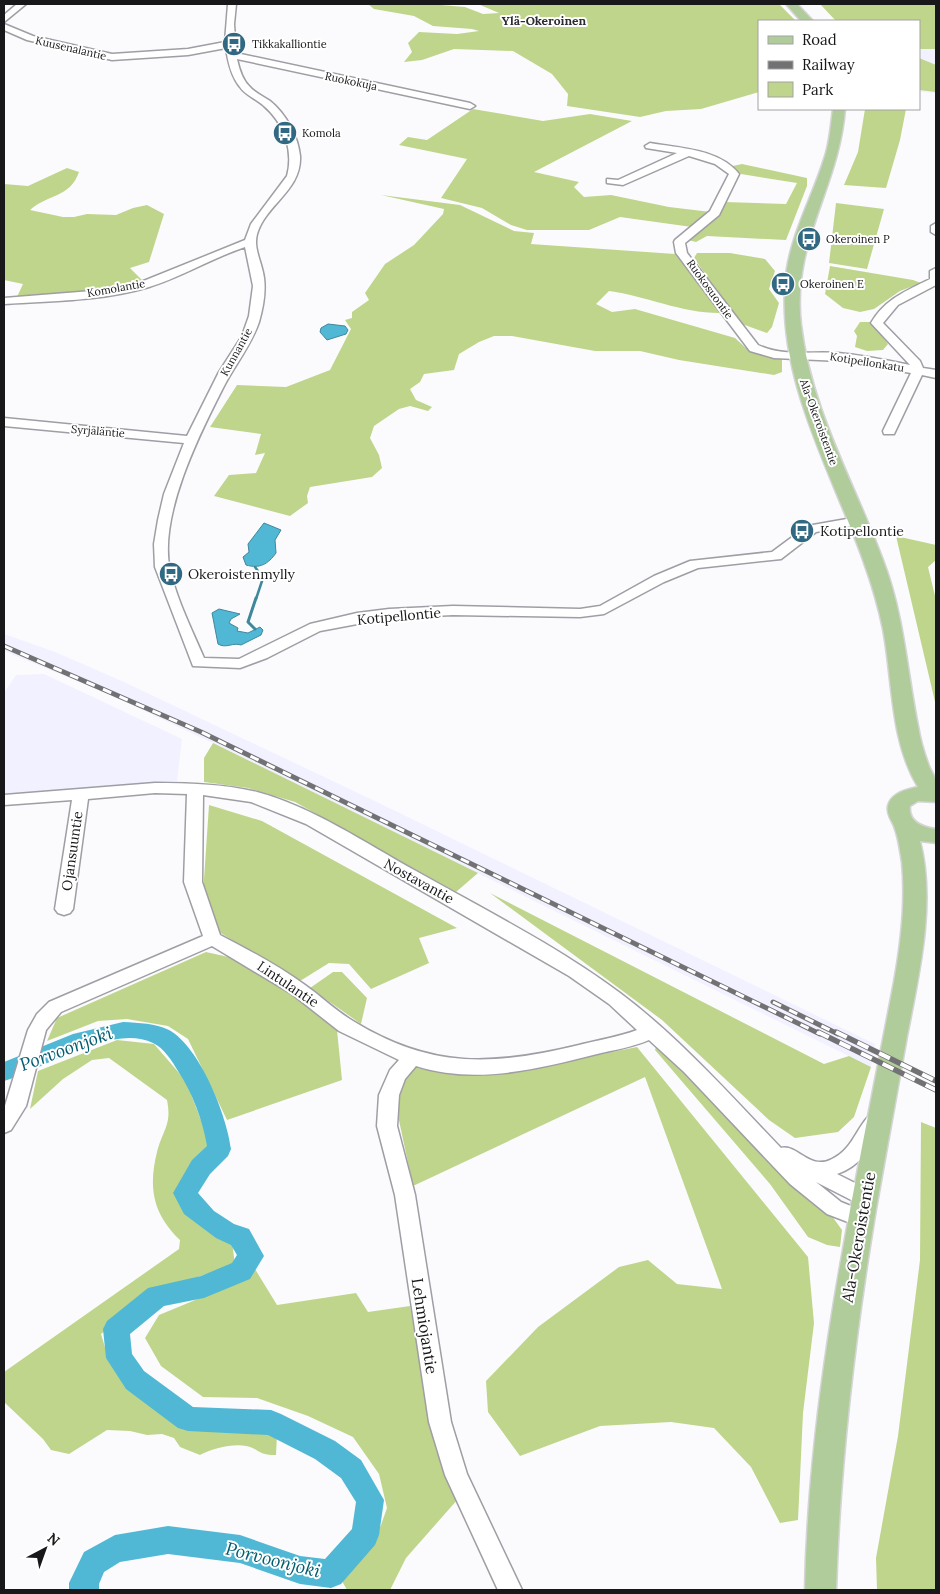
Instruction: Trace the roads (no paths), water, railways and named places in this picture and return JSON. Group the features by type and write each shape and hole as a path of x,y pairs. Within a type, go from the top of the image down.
{"main road":[{"path":"791,4 806,20"},
{"name":"Ala-Okeroistentie","path":"839,110 834,145 806,220 796,258 792,287 797,355 813,413 875,564 895,643 909,732 921,772 936,794"},
{"name":"Ala-Okeroistentie","path":"909,732 906,766 911,795 899,804 897,811 905,825 910,841 916,887"},
{"path":"911,795 919,793 936,794"},
{"path":"905,825 917,832 934,836"},
{"name":"Ala-Okeroistentie","path":"820,1590 828,1432 844,1318 862,1208 906,980 916,887 934,836"}],"street":[{"path":"4,19 22,4"},
{"path":"232,4 229,23 234,71 245,88 269,104 280,117 289,134 296,158 292,176 258,222 249,242"},
{"name":"Kuusenalantie","path":"4,26 30,38 112,57 231,50"},
{"name":"Ruokokuja","path":"231,50 470,106"},
{"name":"Ruokosuontie","path":"650,146 686,153 723,164 730,168 734,174 715,213 683,238 680,242 682,253 754,348 770,354 797,355"},
{"path":"611,181 620,183 686,153"},
{"path":"936,226 936,232"},
{"name":"Komolantie","path":"4,301 102,292 144,285 190,268 233,246 249,242"},
{"name":"Kunnantie","path":"198,663 162,568 163,527 179,471 192,440 225,371 250,331 259,301 258,274 249,242"},
{"path":"889,431 918,371 916,364 877,324 883,310 936,278"},
{"name":"Kotipellonkatu","path":"797,355 842,357 936,374"},
{"name":"Syrjäläntie","path":"4,422 192,440"},
{"name":"Kotipellontie","path":"198,663 238,663 252,659 325,624 379,615 419,612 580,613 604,610 659,579 695,564 776,556 812,529 858,521"},
{"name":"Nostavantie","path":"4,800 155,788 195,789 254,797 312,820 575,971 615,999 652,1031 765,1142 797,1178 834,1208 862,1208"},
{"path":"4,1125 16,1106 32,1046 43,1018 56,1007 213,939 193,882 195,789"},
{"name":"Ojansuuntie","path":"64,909 81,793"},
{"name":"Lintulantie","path":"213,939 236,950 297,989 352,1029 412,1058 448,1066 490,1067 521,1064 638,1037 652,1031"},
{"name":"Lehmiojantie","path":"412,1058 397,1075 389,1095 387,1126 405,1195 440,1422 456,1475 510,1590"},
{"name":"Nostavantie","path":"803,1167 833,1169 852,1158 871,1130 881,1109"},
{"name":"Nostavantie","path":"765,1142 862,1208"}],"water":[{"path":"328,324 345,326 348,330 346,334 327,340 320,332 321,328"},
{"path":"264,523 281,530 275,540 276,553 263,565 246,565 243,557 249,552 248,544"},
{"path":"219,609 240,614 231,619 229,623 238,628 237,631 248,633 260,627 263,630 261,635 241,645 224,646 218,644 212,613"}],"waterway":[{"path":"255,567 263,578 256,599"},
{"path":"255,629 248,622 256,598"},
{"name":"Porvoonjoki","path":"4,1072 59,1047 102,1034 143,1031 160,1036 172,1045 183,1059 206,1103 219,1149 201,1167 185,1193 193,1207 205,1218 225,1231 240,1237 251,1256 241,1271 204,1287 157,1296 116,1329 119,1358 135,1380 188,1419 271,1423 325,1450 351,1469 370,1500 365,1535 331,1574 300,1570 240,1549 168,1540 115,1549 94,1562 84,1583 84,1590"}],"railway":[{"path":"4,646 201,732 820,1034"},
{"path":"773,1002 838,1034"},
{"path":"818,1032 936,1090"},
{"path":"836,1032 936,1081"}],"place":[{"name":"Tikkakalliontie","path":"234,44"},
{"name":"Komola","path":"285,133"},
{"name":"Okeroinen P","path":"809,239"},
{"name":"Okeroinen E","path":"783,284"},
{"name":"Kotipellontie","path":"802,531"},
{"name":"Okeroistenmylly","path":"171,574"}],"district":[{"name":"Ylä-Okeroinen","path":"544,21"}]}
